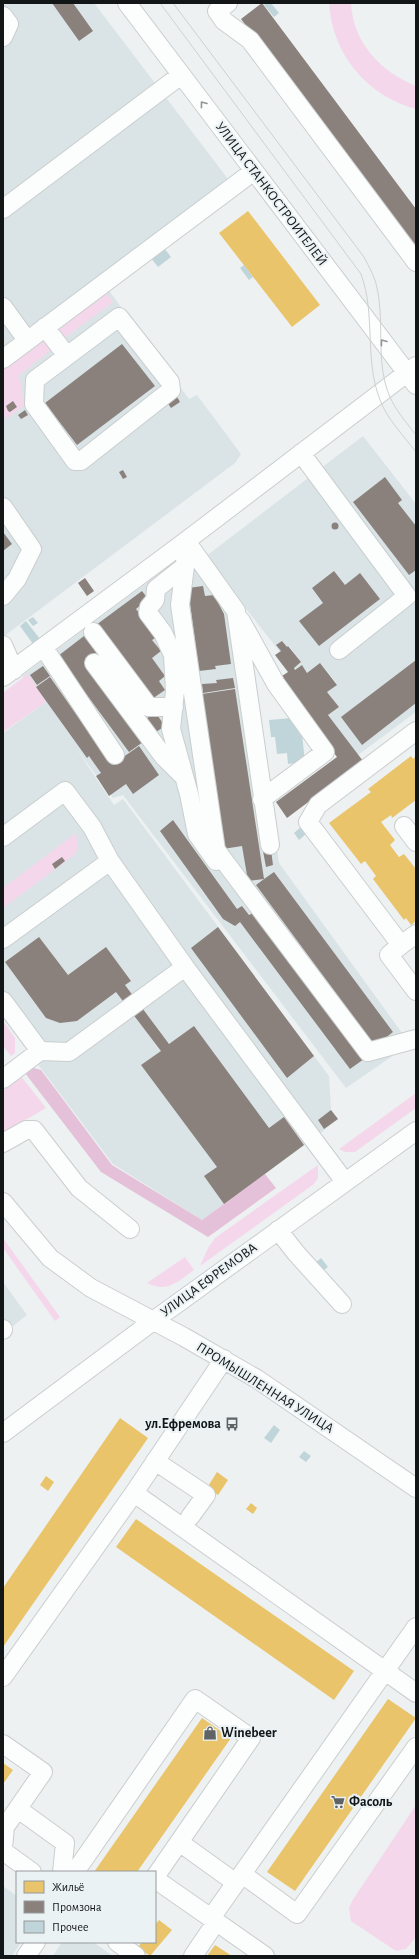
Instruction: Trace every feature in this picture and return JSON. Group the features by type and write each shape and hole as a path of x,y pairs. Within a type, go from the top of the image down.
{"street":[{"name":"УЛИЦА СТАНКОСТРОИТЕЛЕЙ","path":"127,3 254,171 413,374"},
{"path":"228,3 217,11 224,21 250,40 416,262"},
{"path":"3,16 9,24 3,37"},
{"path":"3,209 181,75"},
{"path":"3,359 254,171"},
{"path":"3,308 28,340"},
{"path":"119,317 170,382 171,390 81,461 75,461 34,404 35,380 66,356 119,317"},
{"path":"45,327 66,356"},
{"path":"3,645 8,674 301,453 413,374"},
{"path":"301,453 407,596 339,650"},
{"path":"3,508 32,549 17,579 3,596"},
{"path":"186,541 186,566 180,605 216,850 368,1052 416,1039"},
{"path":"186,541 236,612 276,684 325,752 262,799"},
{"path":"186,566 156,589 155,600 148,607 148,613 163,633 172,655 175,691 172,729 197,834 221,869 241,884"},
{"path":"236,612 262,799 270,845"},
{"path":"93,632 149,706 174,707"},
{"path":"44,648 115,755"},
{"path":"94,663 164,757 184,777"},
{"path":"402,945 308,822 318,804 416,731"},
{"path":"3,837 65,791 92,827 110,861 186,967 345,1182"},
{"path":"404,826 416,842"},
{"path":"3,939 110,861"},
{"path":"416,934 389,955 416,991"},
{"path":"3,1079 40,1051 69,1052 186,967"},
{"path":"3,1001 40,1051"},
{"path":"3,1143 26,1130 34,1130 79,1188 130,1229"},
{"name":"УЛИЦА ЕФРЕМОВА","path":"3,1433 153,1321 416,1131"},
{"name":"ПРОМЫШЛЕННАЯ УЛИЦА","path":"3,1202 50,1258 90,1288 224,1359 290,1401 416,1488"},
{"path":"278,1230 342,1304"},
{"path":"3,1677 134,1493 224,1359"},
{"path":"155,1461 206,1495 190,1517"},
{"path":"134,1493 416,1693"},
{"path":"192,1956 239,1878 416,1627"},
{"path":"76,1871 195,1699 251,1738 156,1876"},
{"path":"3,1744 42,1772 5,1828 3,1849 31,1871"},
{"path":"179,1842 297,1914 416,1747"},
{"path":"18,1809 65,1843 62,1871"},
{"path":"156,1879 265,1956"},
{"path":"26,1956 35,1943"},
{"path":"118,1943 136,1956"}],"shaded area":[{"path":"3,3 94,3 228,179 97,277 107,288 189,399 197,395 241,454 235,463 3,637"},
{"path":"329,3 351,3 357,31 371,54 391,73 416,86 416,109 398,103 382,94 355,70 345,56 337,39"},
{"path":"103,289 113,302 66,337 64,338 57,335 58,323"},
{"path":"41,335 51,348 50,351 18,376 22,384 22,398 25,405 6,419 3,414 3,362"},
{"path":"363,436 416,504 416,712 358,755 328,715 339,707 327,692 337,684 321,664 307,673 302,665 295,670 294,668 301,662 289,646 280,652 205,557"},
{"path":"196,546 245,617 279,863 410,1044 346,1088 123,795 113,798 76,748 114,805 123,799 329,1076 331,1110 338,1119 202,1220 113,1164 3,1018 3,733 43,704 22,676"},
{"path":"28,674 46,702 3,732 3,693"},
{"path":"76,833 78,849 73,856 3,908 3,888"},
{"path":"3,1021 15,1038 15,1053 11,1056 3,1046"},
{"path":"34,1068 41,1070 112,1165 202,1220 265,1174 276,1188 208,1237 101,1172 25,1073"},
{"path":"21,1076 46,1108 3,1133 3,1091"},
{"path":"416,1093 416,1108 355,1152 345,1152 339,1149"},
{"path":"318,1165 318,1178 314,1184 200,1266 208,1248 215,1238"},
{"path":"3,1238 60,1317 55,1321 3,1248"},
{"path":"185,1257 194,1270 177,1282 172,1285 161,1287 147,1283"},
{"path":"3,1282 27,1315 3,1334"},
{"path":"416,1805 416,1937 406,1949 396,1951 351,1921 349,1908 352,1901"},
{"path":"3,1886 16,1895 16,1943 20,1943 12,1956 3,1956"},
{"path":"61,1943 94,1943 113,1956 53,1956"}],"building: Жильё":[{"path":"248,211 320,305 292,327 219,233"},
{"path":"411,756 413,759 416,756 416,800 392,818 391,815 381,822 395,840 390,845 399,857 404,854 416,869 416,921 411,925 406,918 404,920 373,879 376,876 365,861 361,864 329,823 371,792 368,789"},
{"path":"120,1418 148,1438 3,1647 3,1588"},
{"path":"217,1472 228,1480 218,1495 207,1488"},
{"path":"46,1476 54,1482 48,1491 40,1485"},
{"path":"251,1503 257,1508 253,1514 246,1509"},
{"path":"136,1519 354,1671 334,1700 116,1547"},
{"path":"388,1699 416,1718 295,1891 267,1872"},
{"path":"202,1718 231,1738 138,1871 95,1871"},
{"path":"3,1763 13,1770 3,1784"},
{"path":"159,1920 172,1930 150,1956 138,1947 141,1943 156,1943 156,1924"},
{"path":"215,1945 232,1956 207,1956"}],"building: Промзона":[{"path":"52,3 73,3 93,31 79,41"},
{"path":"262,3 416,209 416,253 241,19"},
{"path":"122,344 155,386 77,445 45,403"},
{"path":"176,395 180,402 171,408 167,402"},
{"path":"13,401 17,407 10,412 6,406"},
{"path":"25,410 28,415 21,419 18,415"},
{"path":"123,470 127,477 123,479 119,472"},
{"path":"385,477 402,500 398,503 416,526 416,570 409,575 353,502"},
{"path":"335,522 338,523 338,529 335,530 332,529 331,526 332,523"},
{"path":"3,532 12,544 3,551"},
{"path":"334,571 345,585 360,573 380,599 319,646 299,621 323,603 312,588"},
{"path":"85,578 94,591 87,596 78,583"},
{"path":"203,586 205,596 214,595 224,614 231,664 215,666 216,669 199,671 188,588"},
{"path":"142,591 148,599 136,609 157,637 152,640 161,651 152,658 165,676 159,681 165,690 152,699 96,625"},
{"path":"84,636 152,727 143,742 129,752 58,656"},
{"path":"282,641 301,662 294,668 295,670 302,665 307,673 320,663 337,685 327,692 339,707 328,715 363,761 287,818 276,802 337,757 279,678 288,672 275,655 281,651 276,645"},
{"path":"416,660 416,703 362,745 341,717"},
{"path":"43,666 50,676 37,685 30,675"},
{"path":"50,677 112,765 139,746 159,775 133,794 126,784 109,796 96,776 101,773 89,756 87,758 36,687"},
{"path":"233,678 235,688 203,693 202,684 217,683 216,680"},
{"path":"235,689 264,879 248,881 242,846 223,849 202,694"},
{"path":"155,712 165,726 156,732 146,719"},
{"path":"173,820 237,909 242,906 249,915 255,912 364,1059 350,1069 240,922 235,926 223,919 160,831"},
{"path":"271,850 273,865 266,867 263,851"},
{"path":"62,857 65,861 55,869 52,864"},
{"path":"274,872 393,1032 375,1046 256,885"},
{"path":"218,927 314,1056 287,1078 191,948"},
{"path":"39,937 68,975 106,947 131,981 125,985 169,1044 194,1026 269,1128 284,1117 304,1145 224,1204 204,1176 217,1167 141,1065 161,1051 116,992 77,1021 60,1023 46,1018 5,962"},
{"path":"331,1110 338,1119 324,1129 318,1120"}],"building: Прочее":[{"path":"266,3 271,3 279,13 274,17 264,5"},
{"path":"164,248 171,257 158,267 151,258"},
{"path":"244,265 253,277 249,280 240,268"},
{"path":"33,617 38,623 33,626 28,620"},
{"path":"26,621 40,639 33,644 20,626"},
{"path":"292,718 300,735 302,734 305,762 288,764 287,753 277,754 275,737 271,737 269,720"},
{"path":"301,827 306,834 299,840 294,833"},
{"path":"321,1258 328,1267 321,1272 314,1264"},
{"path":"274,1425 280,1430 271,1443 264,1438"},
{"path":"304,1451 311,1456 306,1462 299,1457"}],"tram line":[{"path":"160,3 361,274 368,305 372,369 375,384 380,400 387,414 416,452"},
{"path":"173,3 364,257 377,288 380,315 381,357 385,384 395,407 416,435"}],"place":[{"name":"ул.Ефремова","path":"232,1424"},
{"name":"Winebeer","path":"210,1733"},
{"name":"Фасоль","path":"338,1802"}]}
